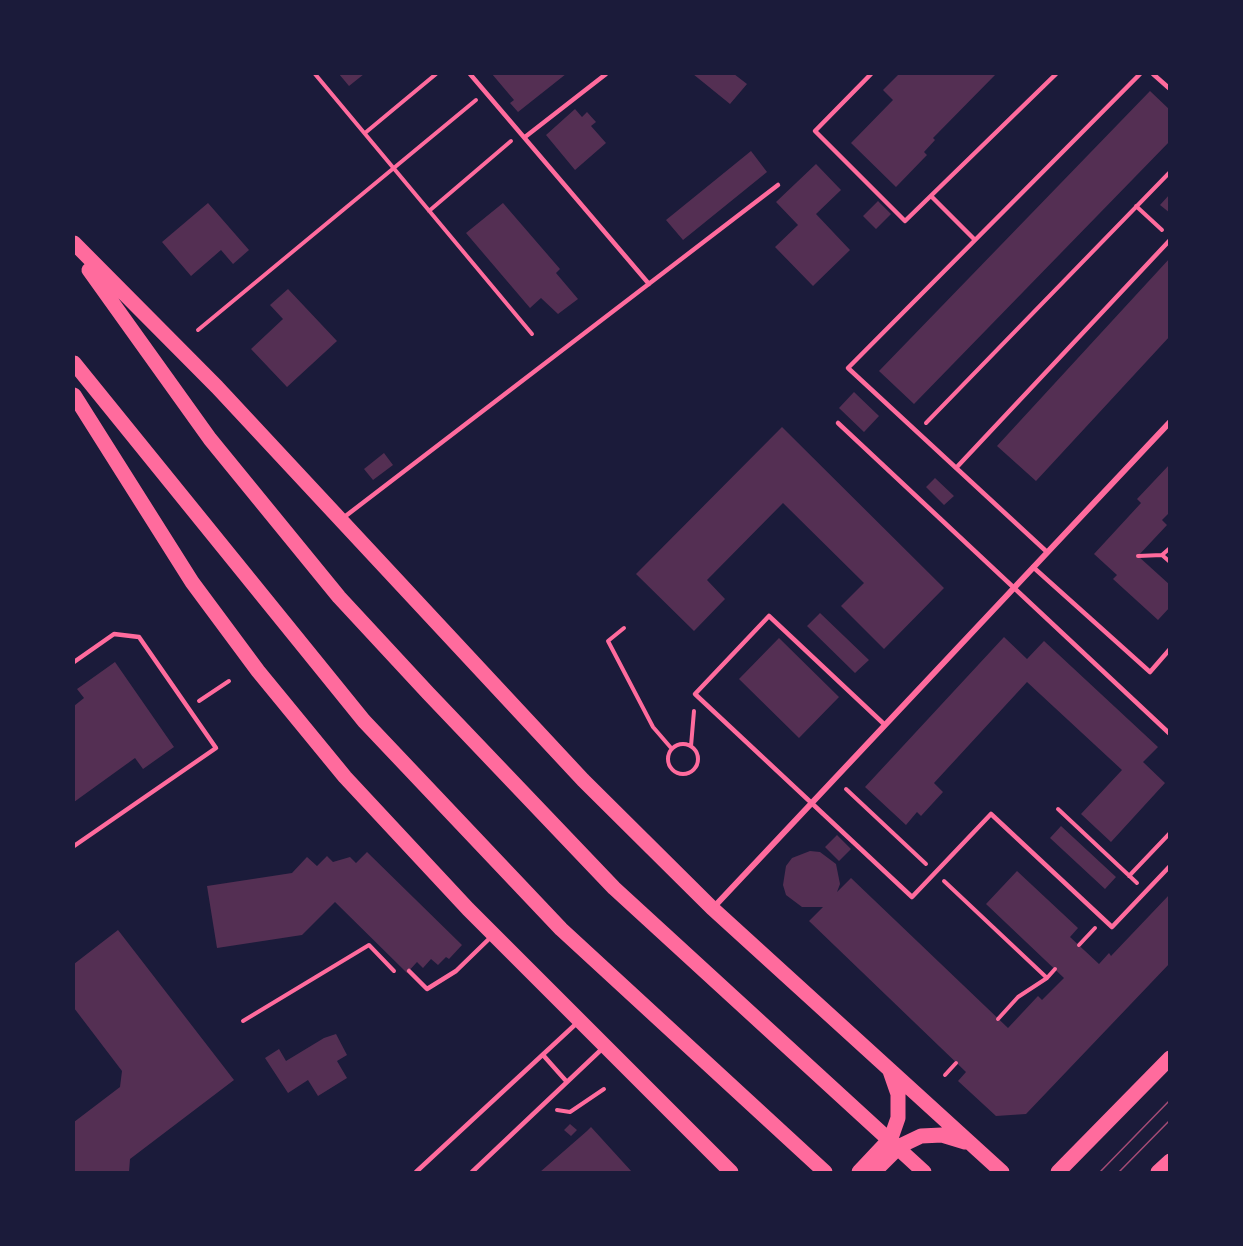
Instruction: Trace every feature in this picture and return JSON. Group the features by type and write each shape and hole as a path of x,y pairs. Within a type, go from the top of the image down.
{"main road":[{"path":"74,245 210,440 339,597 614,888 924,1173"},
{"path":"74,245 217,387 583,780 712,908 1002,1173"},
{"path":"74,363 364,721 561,929 825,1173"},
{"path":"74,395 186,572 258,671 345,777 578,1022 731,1173"},
{"path":"1058,1173 1170,1058"},
{"path":"859,1173 891,1138 898,1118 898,1094 888,1068"},
{"path":"874,1173 900,1146 921,1136 942,1135 968,1143"},
{"path":"1158,1173 1170,1161"}],"street":[{"path":"712,908 1170,422"}],"lane":[{"path":"470,74 650,284"},
{"path":"523,135 606,74"},
{"path":"871,74 815,131 905,221 1056,74"},
{"path":"1047,552 848,368 1140,74"},
{"path":"1153,74 1170,89"},
{"path":"340,519 778,185"},
{"path":"931,196 975,240"},
{"path":"956,468 1170,238"},
{"path":"838,423 1170,734"},
{"path":"1033,567 1150,672 1170,649"},
{"path":"885,725 769,616 695,694 912,897 991,814 1112,927 1170,866"},
{"path":"74,662 114,634 139,637 216,748 74,846"},
{"path":"409,971 426,988 456,971 494,934"},
{"path":"416,1173 578,1022"},
{"path":"472,1173 604,1047"},
{"path":"543,1055 567,1082"}],"path":[{"path":"315,74 532,334"},
{"path":"365,133 435,74"},
{"path":"198,330 486,92"},
{"path":"429,211 523,135"},
{"path":"918,432 1170,172"},
{"path":"1136,206 1170,238"},
{"path":"1138,556 1162,555 1170,548"},
{"path":"1162,555 1170,562"},
{"path":"624,627 608,641 653,727 672,749"},
{"path":"207,696 230,681"},
{"path":"691,746 695,694"},
{"path":"685,744 696,751 698,764 689,774 682,774 671,768 668,761 672,749 685,744"},
{"path":"1058,809 1136,883"},
{"path":"1129,876 1170,833"},
{"path":"1079,945 1102,920"},
{"path":"243,1021 369,945 387,963"},
{"path":"998,1019 1018,997 1047,978 1055,969"},
{"path":"945,1075 956,1063"},
{"path":"570,1112 604,1089"}],"building":[{"path":"339,74 364,74 349,86"},
{"path":"492,74 566,74 518,112 510,103 514,100"},
{"path":"693,74 734,74 747,84 730,104"},
{"path":"899,74 996,74 933,138 935,140 924,152 927,155 896,187 851,143 893,100 883,90"},
{"path":"1150,91 1170,110 1170,141 914,404 879,371"},
{"path":"575,109 582,117 587,112 596,122 591,126 606,143 575,170 546,135"},
{"path":"751,151 767,172 683,240 666,220"},
{"path":"816,164 841,190 816,214 850,250 813,286 775,247 798,225 776,202"},
{"path":"1170,194 1170,213 1160,205"},
{"path":"878,201 891,214 876,229 863,216"},
{"path":"208,203 249,250 233,264 221,250 191,276 162,242"},
{"path":"503,203 560,269 556,273 578,299 558,314 541,298 530,308 466,233"},
{"path":"1170,258 1170,336 1036,481 997,446"},
{"path":"288,289 337,341 287,387 251,349 283,319 270,305"},
{"path":"854,392 879,416 864,432 839,408"},
{"path":"782,427 944,588 884,649 841,606 864,583 783,503 707,580 725,599 694,631 636,574"},
{"path":"384,453 393,465 373,480 364,469"},
{"path":"1170,464 1170,512 1162,520 1167,525 1138,556 1170,585 1170,607 1158,620 1113,579 1117,575 1094,554 1141,503 1137,499"},
{"path":"935,478 954,496 944,505 926,487"},
{"path":"820,613 869,660 855,673 807,626"},
{"path":"1004,637 1027,659 1044,641 1158,747 1143,762 1165,783 1111,842 1081,814 1122,770 1027,682 934,783 943,792 921,816 917,812 906,825 865,787"},
{"path":"779,638 839,697 799,738 739,679"},
{"path":"115,662 174,747 143,769 135,758 74,802 74,706 84,698 77,689"},
{"path":"1061,826 1116,877 1105,889 1050,838"},
{"path":"837,835 851,849 839,861 825,847"},
{"path":"810,851 820,852 836,864 840,884 837,892 851,878 1008,1028 1038,996 1042,1000 1064,978 986,904 1017,871 1078,928 1070,937 1099,964 1109,953 1111,956 1170,894 1170,963 1026,1114 996,1116 958,1081 966,1072 809,921 823,907 802,907 786,895 783,885 786,866 792,858"},
{"path":"367,852 462,945 449,959 446,957 438,965 431,959 423,968 417,962 407,973 335,902 302,935 217,948 207,886 292,873 307,857 317,866 327,856 333,862 350,857 356,863"},
{"path":"118,930 234,1080 130,1159 129,1172 74,1172 74,1122 120,1087 122,1071 74,1008 74,964"},
{"path":"336,1034 347,1055 337,1061 347,1078 318,1096 308,1080 288,1093 265,1058 279,1049 286,1061 324,1038"},
{"path":"570,1124 577,1130 571,1136 564,1130"},
{"path":"591,1127 632,1172 540,1172 587,1131"}],"tram line":[{"path":"1100,1172 1170,1100"},
{"path":"1119,1172 1170,1120"}]}
